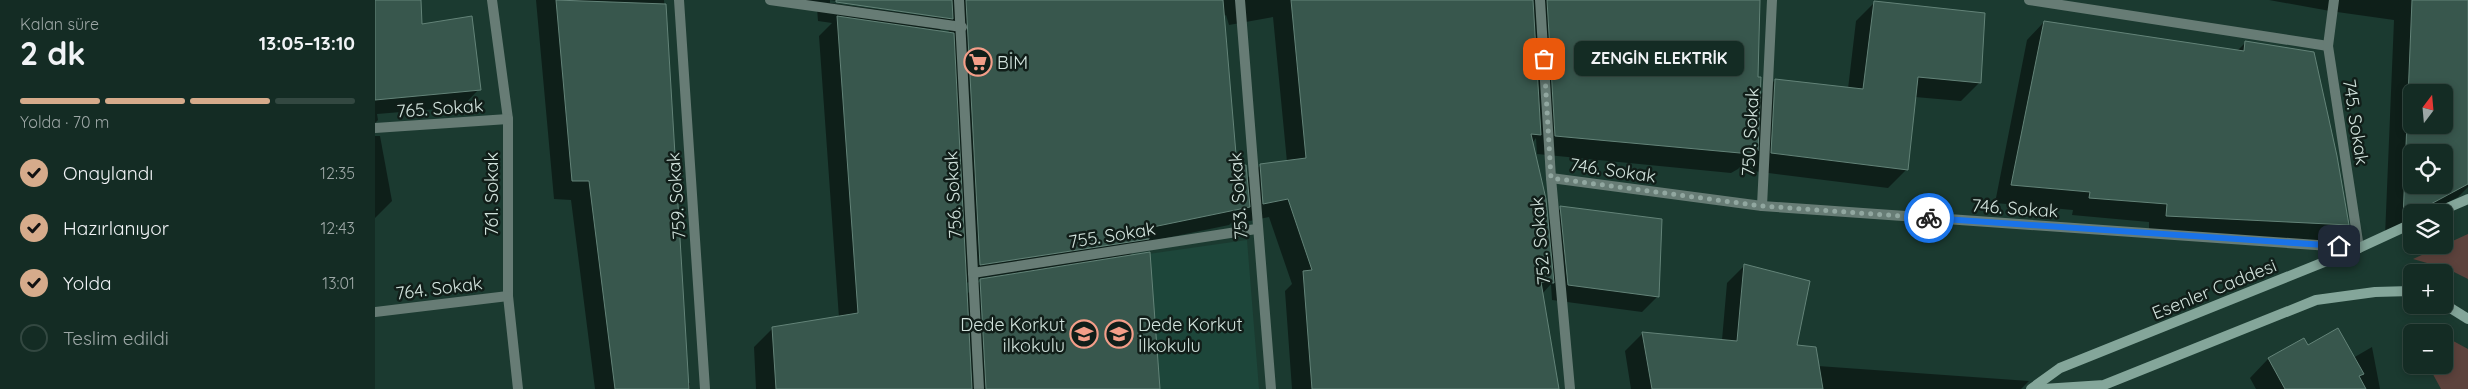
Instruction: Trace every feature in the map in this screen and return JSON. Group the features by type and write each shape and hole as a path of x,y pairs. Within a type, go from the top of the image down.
{"street":[{"name":"761. Sokak","path":"492,0 508,119 507,296 518,389"},
{"name":"759. Sokak","path":"679,0 705,389"},
{"path":"769,0 962,27"},
{"name":"756. Sokak","path":"959,0 962,27 979,389"},
{"name":"753. Sokak","path":"1239,0 1256,229 1271,389"},
{"name":"752. Sokak","path":"1540,0 1551,178 1570,389"},
{"name":"750. Sokak","path":"1762,206 1772,0"},
{"path":"2029,0 2328,46"},
{"name":"745. Sokak","path":"2334,0 2328,46 2359,248"},
{"name":"765. Sokak","path":"375,128 508,119"},
{"name":"746. Sokak","path":"1551,178 1762,206 2359,248"},
{"path":"2453,206 2468,199"},
{"name":"Esenler Caddesi","path":"2031,389 2060,368 2359,248 2403,228"},
{"name":"755. Sokak","path":"973,272 1256,229"},
{"path":"2043,389 2104,385 2316,300 2375,292 2403,292"},
{"name":"764. Sokak","path":"375,312 507,296"},
{"path":"2453,310 2468,319"}],"shaded area":[{"path":"2468,234 2468,279 2453,272 2453,264 2430,264 2413,259 2424,254 2453,254 2453,241"},
{"name":"Dede Korkut İlkokulu","path":"1247,240 1259,389 986,389 979,278"},
{"path":"2453,341 2468,349 2468,389 2441,389 2433,374 2453,374"}],"building":[{"path":"375,0 421,0 422,24 472,16 481,90 375,100"},
{"path":"556,0 666,4 689,389 615,389 589,181 572,181"},
{"path":"836,0 952,0 953,19 836,2"},
{"path":"966,0 1223,0 1237,166 1246,165 1250,207 1148,228 1149,239 980,265"},
{"path":"1291,0 1533,0 1541,135 1531,134 1546,199 1554,283 1541,282 1559,389 1312,389 1303,271 1312,270 1288,199 1263,204 1260,164 1306,158"},
{"path":"1547,0 1760,0 1758,77 1761,77 1758,151 1751,150 1751,154 1555,136"},
{"path":"2412,0 2468,0 2468,184 2453,192 2453,144 2406,144 2406,134 2453,134 2453,84 2409,84"},
{"path":"1874,1 1985,13 1981,83 1918,77 1908,170 1771,153 1775,79 1863,89"},
{"path":"837,16 954,33 972,389 776,389 772,327 858,313"},
{"path":"2044,21 2244,51 2245,41 2314,52 2337,156 2349,225 2166,216 2167,204 2089,198 2090,192 2011,185"},
{"path":"2404,194 2449,194 2431,204 2404,204"},
{"path":"1560,206 1662,219 1659,297 1568,285"},
{"name":"Dede Korkut İlkokulu","path":"1150,252 1160,389 986,389 980,279"},
{"path":"1744,264 1810,281 1797,345 1816,347 1823,389 1652,389 1642,332 1737,341"},
{"path":"2338,328 2364,374 2359,376 2366,389 2285,389 2268,358 2304,338 2308,345"}],"way so far":[{"path":"1544,59 1551,178 1762,206 1929,218"}],"place":[{"name":"ZENGİN ELEKTRİK","path":"1544,59"},
{"name":"BİM","path":"978,62"},
{"name":"Dede Korkut ilkokulu","path":"1084,334"},
{"name":"Dede Korkut İlkokulu","path":"1119,334"}],"route":[{"path":"1929,218 2339,246"}]}
